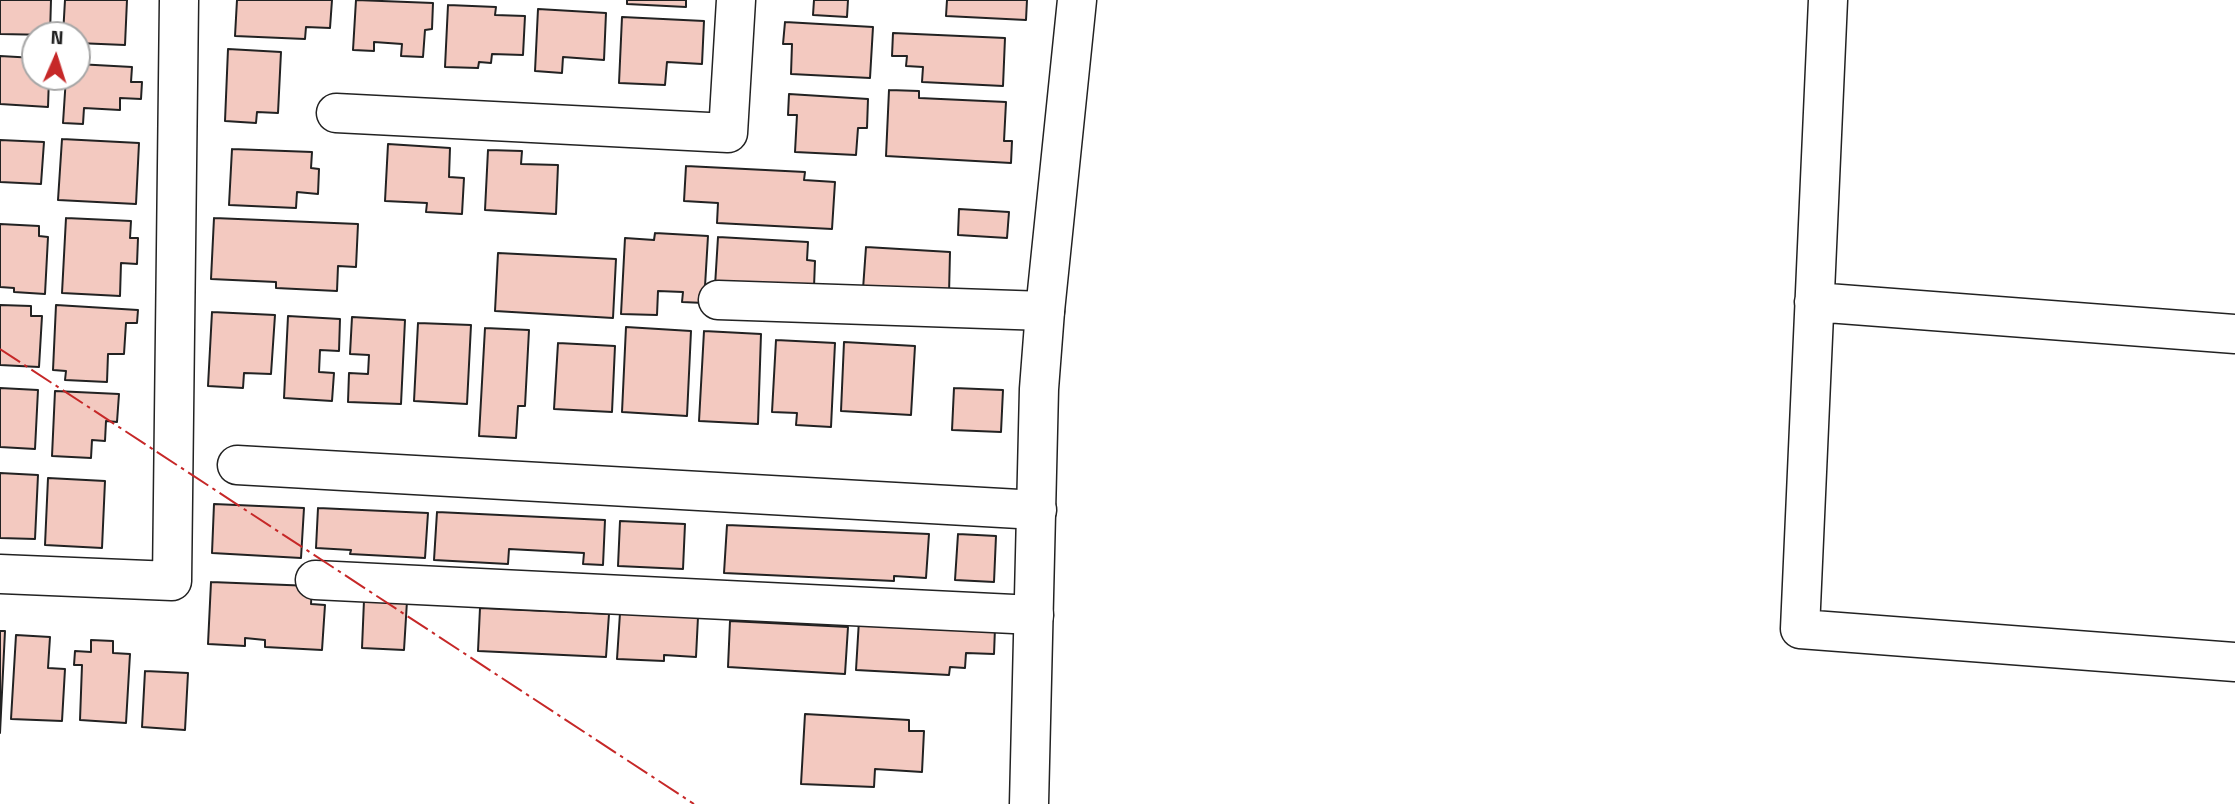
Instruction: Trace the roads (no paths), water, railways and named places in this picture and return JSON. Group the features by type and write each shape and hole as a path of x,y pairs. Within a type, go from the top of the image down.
{"street":[{"path":"0,574 172,581 179,0"},
{"path":"336,113 728,133 736,0"},
{"path":"1029,804 1039,389 1077,0"},
{"path":"1828,0 1800,629 2235,662"},
{"path":"718,300 1045,311"},
{"path":"1814,303 2235,334"},
{"path":"237,465 1037,510"},
{"path":"315,580 1034,615"}]}
